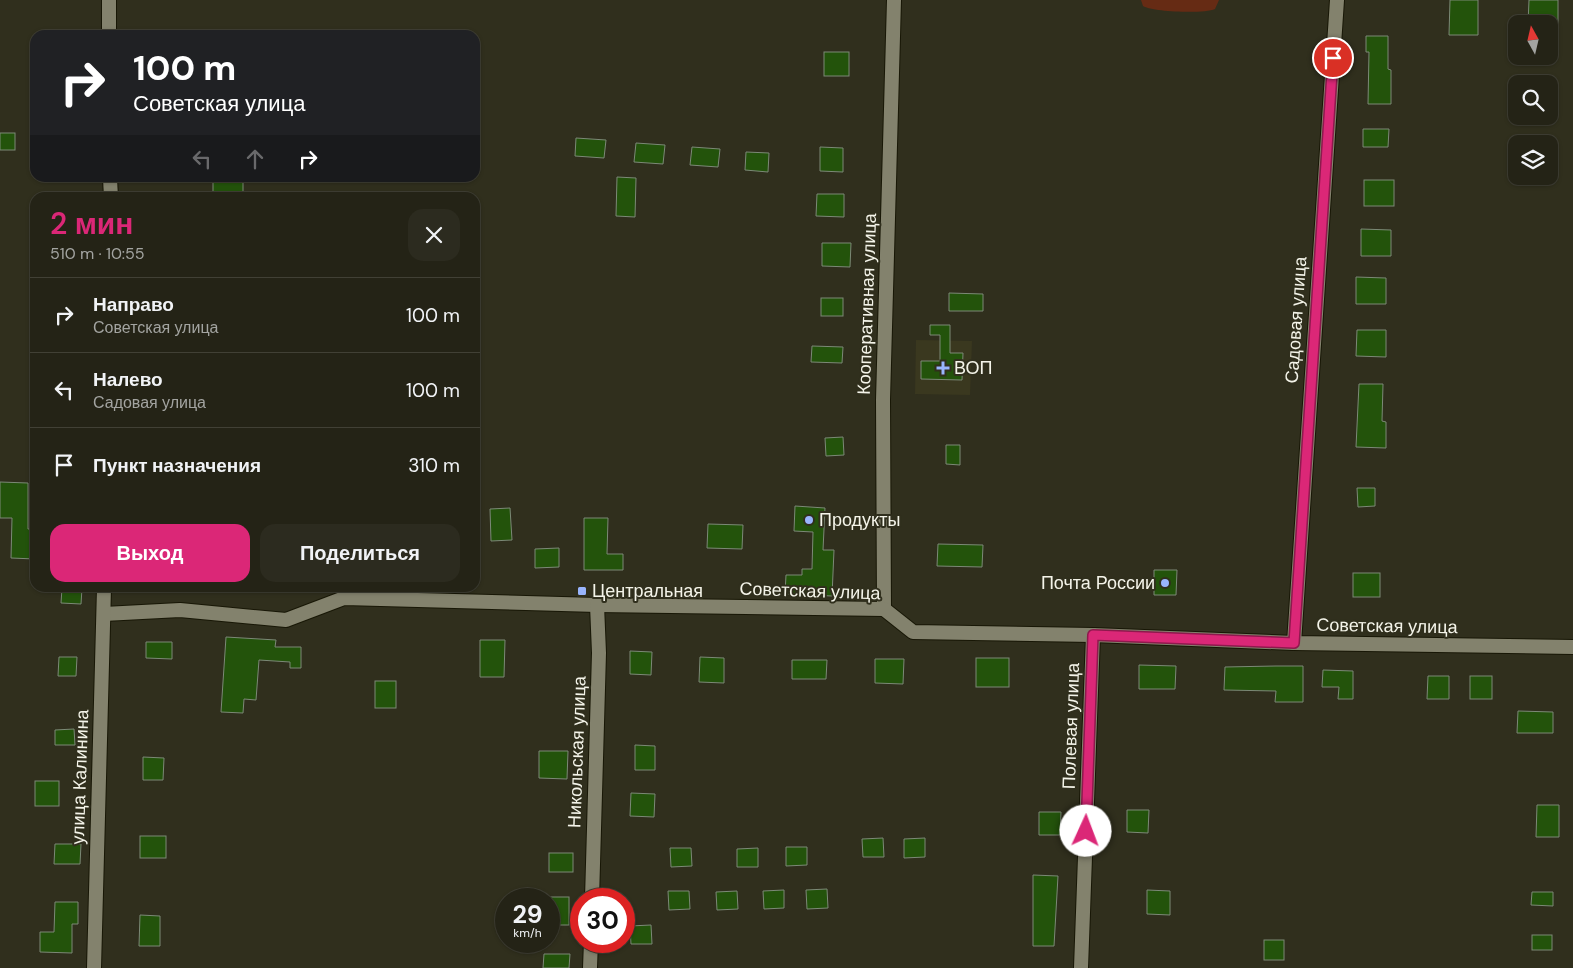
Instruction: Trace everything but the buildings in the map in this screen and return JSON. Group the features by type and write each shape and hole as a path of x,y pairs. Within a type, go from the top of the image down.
{"street":[{"path":"108,30 110,0"},
{"name":"Кооперативная улица","path":"884,609 883,400 894,0"},
{"name":"Садовая улица","path":"1294,643 1337,0"},
{"name":"улица Калинина","path":"94,968 104,592"},
{"name":"Советская улица","path":"104,614 180,610 286,620 344,598 597,605 884,609 913,632 1093,635 1294,643 1573,647"},
{"name":"Никольская улица","path":"592,888 599,653 597,605"},
{"name":"Полевая улица","path":"1081,968 1093,635"},
{"path":"590,968 591,953"}],"shaded area":[{"path":"1141,0 1219,0 1215,9 1190,12 1149,8 1143,6"},
{"name":"ВОП","path":"916,340 972,341 970,395 915,394"}],"place":[{"name":"ВОП","path":"943,368"},
{"name":"Продукты","path":"809,520"},
{"name":"Почта России","path":"1165,583"},
{"name":"Центральная","path":"582,591"}],"route":[{"path":"1086,831 1093,635 1294,643 1333,58"}]}
